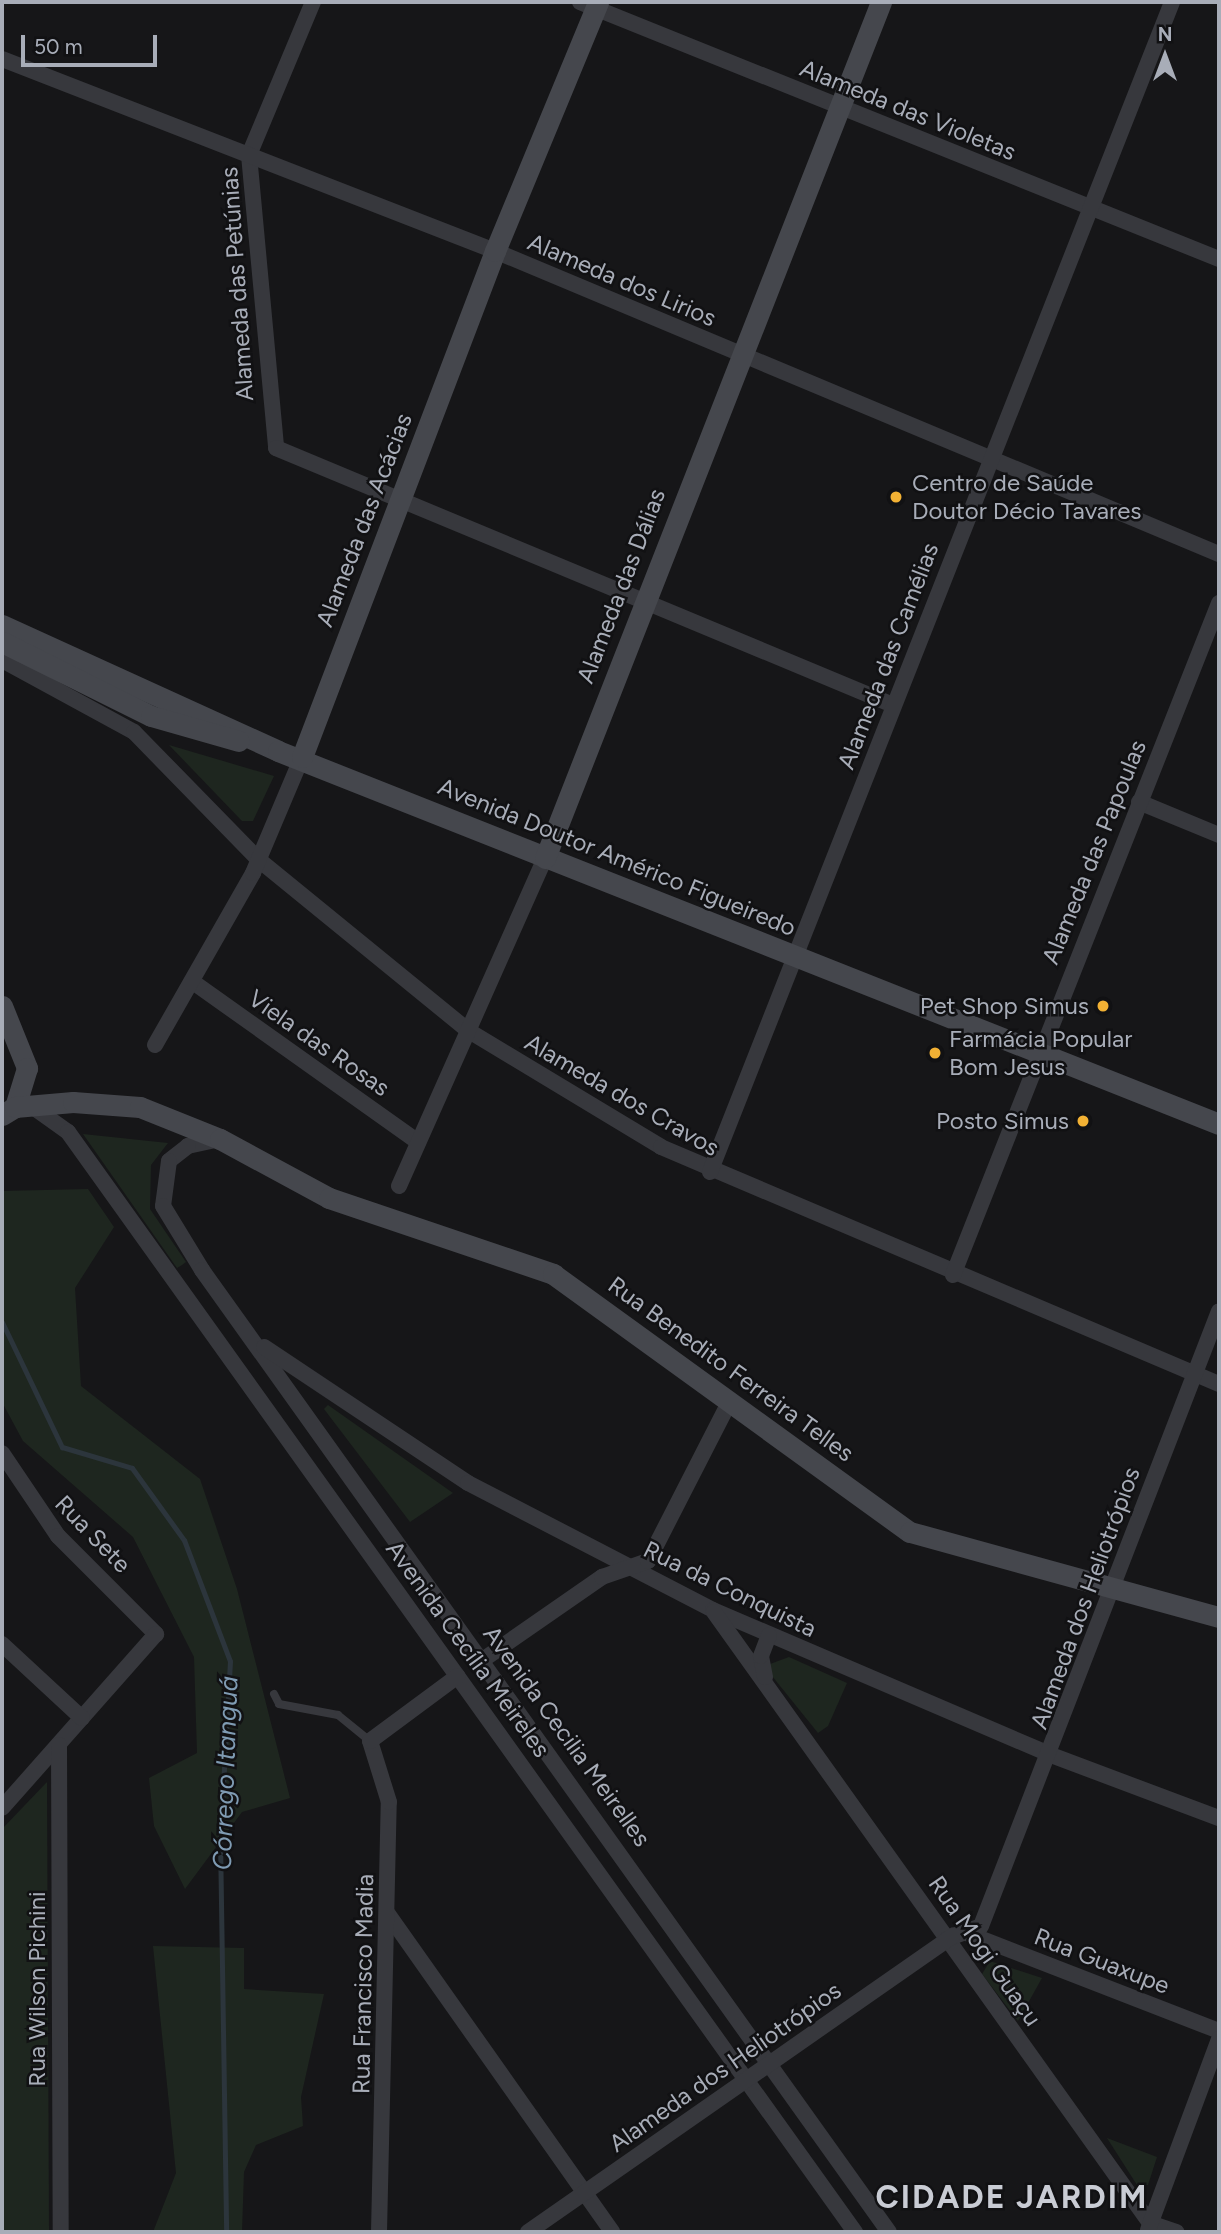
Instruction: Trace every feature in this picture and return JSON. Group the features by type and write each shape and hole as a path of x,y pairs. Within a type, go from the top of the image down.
{"main road":[{"name":"Alameda das Dálias","path":"545,858 738,354 881,2"},
{"name":"Alameda das Acácias","path":"302,757 591,4"},
{"name":"Avenida Doutor Américo Figueiredo","path":"2,625 278,751 302,757 545,858 1219,1125"},
{"path":"2,642 151,716 278,751"},
{"path":"2,1006 27,1068 16,1109"},
{"name":"Rua Benedito Ferreira Telles","path":"16,1109 140,1107 220,1139 329,1198 553,1274 910,1532 1219,1617"}],"street":[{"name":"Alameda das Petúnias","path":"313,2 249,155 276,448 400,500"},
{"name":"Alameda das Camélias","path":"709,1172 1088,207 1172,2"},
{"name":"Alameda das Violetas","path":"591,4 1219,259"},
{"name":"Alameda dos Lirios","path":"2,59 495,251 1219,554"},
{"path":"400,500 893,705"},
{"name":"Alameda das Papoulas","path":"953,1275 1037,1052 1219,603"},
{"name":"Alameda dos Cravos","path":"2,660 91,703 134,732 259,859 469,1031 709,1172 1219,1384"},
{"name":"Alameda das Acácias","path":"155,1045 259,859 302,757"},
{"path":"1139,802 1219,835"},
{"name":"Alameda das Dálias","path":"399,1185 545,858"},
{"name":"Viela das Rosas","path":"192,982 418,1142"},
{"name":"Avenida Cecília Meireles","path":"16,1109 68,1132 750,2080 855,2232"},
{"name":"Avenida Cecilia Meirelles","path":"220,1139 188,1146 162,1175 163,1206 202,1270 774,2063 889,2232"},
{"path":"179,1286 202,1270"},
{"name":"Alameda dos Heliotrópios","path":"947,1939 969,1934 981,1926 1051,1755 1111,1589 1219,1311"},
{"name":"Rua da Conquista","path":"253,1339 468,1483 713,1610 1051,1755 1219,1818"},
{"path":"484,1659 602,1577 648,1561 730,1401"},
{"name":"Rua Sete","path":"2,1453 49,1525 149,1622 156,1641 82,1718"},
{"name":"Rua Mogi Guaçu","path":"713,1610 1149,2227"},
{"name":"Rua Mogi Guaçu","path":"767,1683 761,1656 769,1635"},
{"path":"2,1644 82,1718 2,1808"},
{"path":"370,1741 458,1676"},
{"name":"Rua Francisco Madia","path":"370,1741 389,1802 379,2232"},
{"name":"Rua Wilson Pichini","path":"59,1745 61,2232"},
{"name":"Alameda dos Heliotrópios","path":"528,2232 774,2063 947,1939 992,1900"},
{"path":"388,1914 588,2189 612,2232"},
{"name":"Rua Guaxupe","path":"969,1934 1219,2031"},
{"path":"1176,2232 1149,2227 1219,2039"}],"lane":[{"path":"274,1694 279,1704 338,1715 370,1741"}],"shaded area":[{"path":"169,745 274,776 253,821 242,821"},
{"path":"83,1134 168,1143 151,1165 150,1209 186,1262 177,1268"},
{"path":"88,1189 114,1227 75,1288 81,1386 200,1479 237,1589 290,1798 242,1812 185,1889 154,1826 149,1778 197,1753 194,1657 133,1537 23,1441 2,1402 2,1191"},
{"path":"328,1405 453,1493 410,1522 324,1409"},
{"path":"789,1657 847,1683 828,1726 818,1733 772,1676 770,1664"},
{"path":"47,1782 49,2232 2,2232 2,1829"},
{"path":"153,1946 244,1948 244,1989 324,1994 301,2097 303,2126 256,2145 244,2172 242,2232 153,2232 176,2173"},
{"path":"990,1961 1042,1978 1018,2021 982,1974"},
{"path":"1107,2138 1157,2157 1148,2185 1137,2185"}],"waterway":[{"name":"Córrego Itanguá","path":"2,1322 62,1447 132,1468 184,1540 230,1661 220,1839 226,2232"}],"place":[{"name":"Centro de Saúde Doutor Décio Tavares","path":"896,497"},
{"name":"Pet Shop Simus","path":"1103,1006"},
{"name":"Farmácia Popular Bom Jesus","path":"935,1053"},
{"name":"Posto Simus","path":"1083,1121"}],"district":[{"name":"CIDADE JARDIM","path":"1012,2197"}]}
